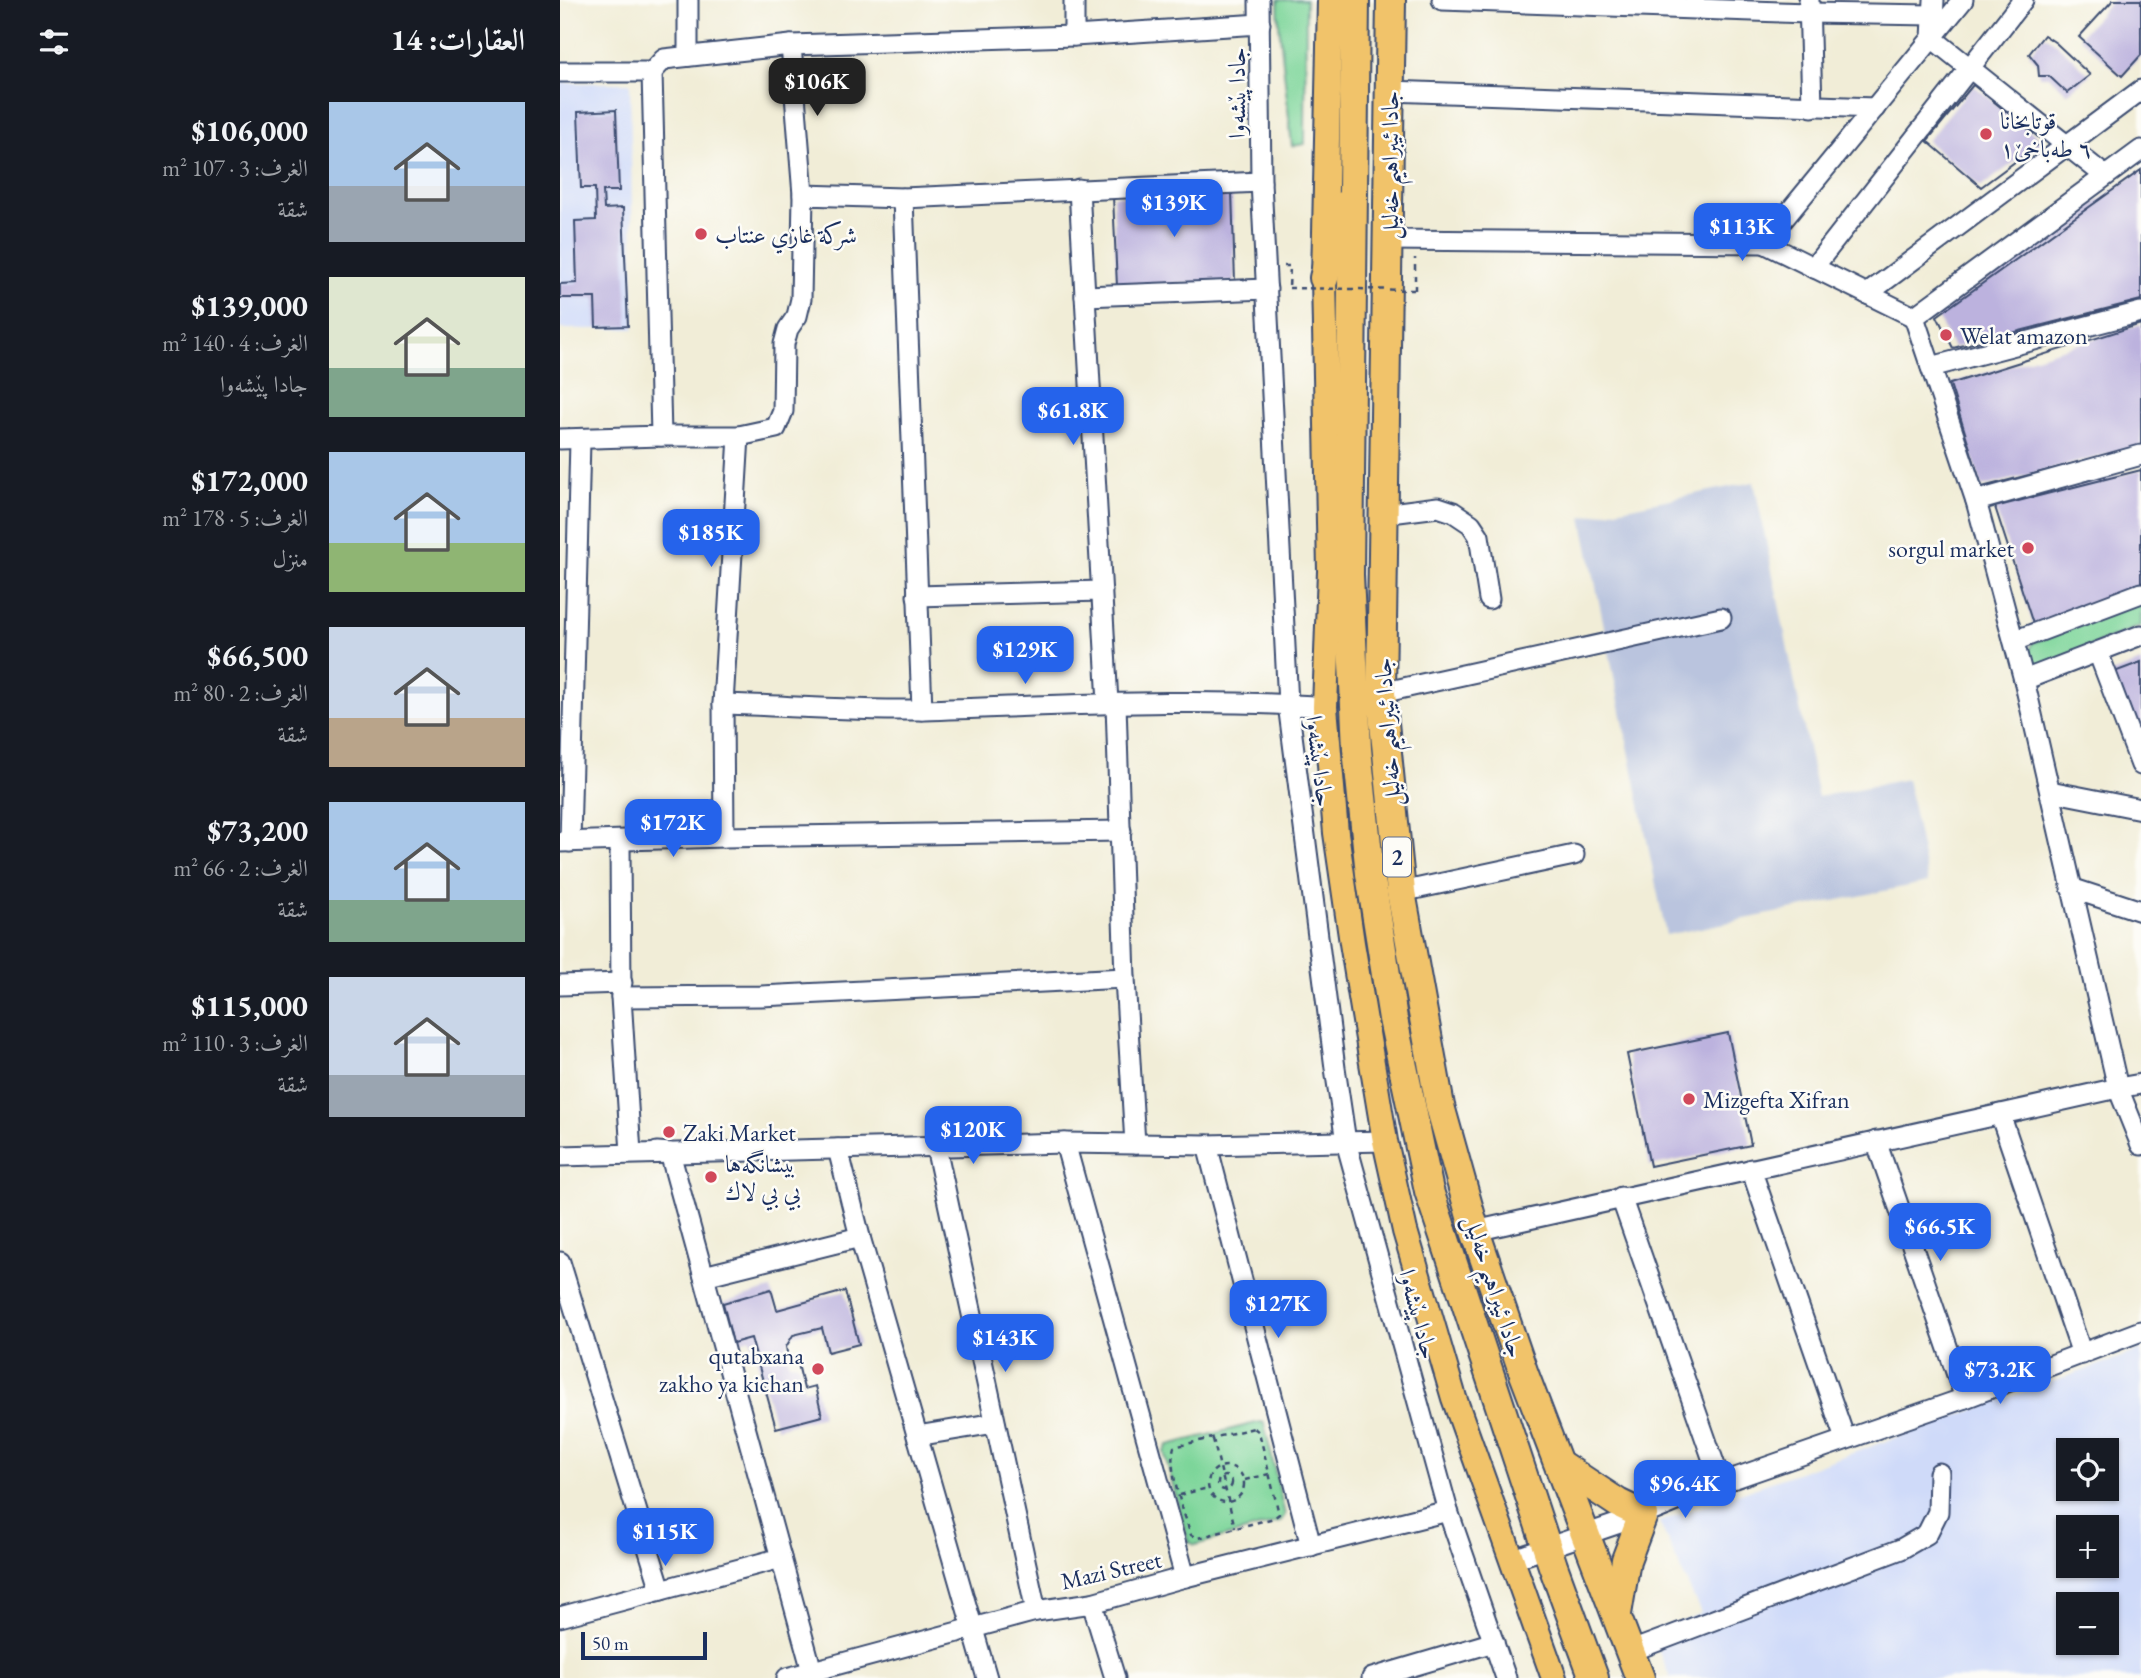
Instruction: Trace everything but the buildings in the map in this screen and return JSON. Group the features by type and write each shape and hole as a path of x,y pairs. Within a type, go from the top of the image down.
{"highway":[{"name":"جادا ئیبراهیم خەلیل","path":"1355,0 1349,575 1357,748 1370,874 1393,1019 1429,1191 1547,1548 1594,1678"},
{"name":"جادا ئیبراهیم خەلیل","path":"1391,0 1381,693 1401,892 1440,1106 1475,1231 1524,1374 1640,1678"},
{"path":"1324,278 1354,141"},
{"path":"1559,1464 1618,1503 1643,1515 1626,1560 1616,1616"}],"main road":[{"path":"1330,0 1324,278 1330,570 1325,707 1336,833 1385,1141 1405,1231 1454,1398 1553,1678"}],"street":[{"path":"688,0 688,56"},
{"path":"1074,0 1074,36"},
{"name":"جادا پێشەوا","path":"1259,0 1261,182 1288,704 1335,1068 1346,1142 1448,1511 1506,1678"},
{"path":"1442,0 1934,8 1932,38"},
{"path":"1764,243 1963,0"},
{"path":"1814,268 2023,0"},
{"path":"1809,6 1812,107"},
{"path":"661,436 652,72 664,59 792,45 1074,36 1260,24"},
{"path":"1932,38 2104,175"},
{"path":"792,45 803,195 801,299 797,316 788,329 784,344 783,411 776,428 739,436 570,440 565,842 1121,831"},
{"path":"560,72 652,72"},
{"path":"1867,294 2141,90"},
{"path":"1390,91 1875,108"},
{"path":"1914,317 2141,150"},
{"path":"803,195 903,198 1261,182"},
{"path":"1079,189 1102,590 1121,831 1125,978 1135,1144"},
{"path":"903,198 922,710"},
{"path":"1389,240 1764,243 1914,317 1976,501 2024,680 2118,1088 2141,1145"},
{"path":"1085,296 1267,289"},
{"path":"1931,368 2141,313"},
{"path":"724,837 723,704 739,436"},
{"path":"1976,501 2141,455"},
{"path":"1383,514 1438,508 1453,512 1471,524 1479,536 1489,599"},
{"path":"917,596 1102,590"},
{"path":"2014,641 2141,593"},
{"path":"1381,693 1721,618"},
{"path":"2024,680 2141,635"},
{"path":"2098,652 2141,765"},
{"path":"723,704 922,710 1112,704 1288,704 1325,707"},
{"path":"2050,791 2141,809"},
{"path":"620,842 622,990 631,1153"},
{"path":"1401,892 1574,855"},
{"path":"2071,888 2141,911"},
{"path":"560,985 761,996 1125,978"},
{"path":"1475,1231 2141,1084"},
{"path":"2000,1114 2082,1354"},
{"path":"560,1156 1065,1143 1206,1145 1385,1141"},
{"path":"1876,1141 1965,1398"},
{"path":"1065,1143 1172,1497 1185,1577"},
{"path":"1206,1145 1311,1546"},
{"path":"936,1147 1036,1611"},
{"path":"838,1149 860,1237 987,1678"},
{"path":"656,1152 670,1153 812,1671"},
{"path":"1751,1169 1845,1439"},
{"path":"1621,1198 1721,1483"},
{"path":"704,1276 860,1237"},
{"path":"560,1262 661,1590"},
{"path":"1511,1560 1965,1398 2141,1331"},
{"path":"917,1436 995,1423"},
{"path":"1629,1652 1900,1549 1927,1534 1938,1512 1939,1473"},
{"name":"Mazi Street","path":"787,1678 812,1671 856,1670 972,1628 1036,1611 1092,1603 1448,1511"},
{"path":"560,1617 781,1558"},
{"path":"1092,1603 1115,1678"},
{"path":"1372,1678 1494,1642"}],"path":[{"path":"1290,266 1289,288 1415,290 1415,269"},
{"path":"1254,1429 1259,1432 1279,1514 1274,1518 1198,1538 1191,1535 1172,1497 1171,1456 1174,1447 1213,1439 1254,1429"},
{"path":"1213,1439 1236,1528"},
{"path":"1221,1465 1238,1470 1244,1480 1242,1492 1229,1501 1215,1499 1208,1488 1208,1477 1221,1465"},
{"path":"1244,1480 1269,1474"},
{"path":"1224,1476 1233,1482 1227,1490"},
{"path":"1224,1476 1218,1484 1220,1488 1227,1490"},
{"path":"1172,1497 1208,1488"}],"shaded area":[{"path":"560,83 630,83 634,329 560,329"},
{"path":"1754,482 1818,797 1907,779 1928,882 1666,935 1582,517"},
{"path":"2141,1350 2141,1678 1670,1678 1652,1635 1701,1613 1659,1522"}],"green space":[{"path":"1278,0 1306,0 1305,144 1292,146 1279,25"},
{"path":"2141,600 2141,626 2041,666 2028,656 2032,643"},
{"path":"1264,1423 1285,1515 1280,1522 1195,1545 1188,1541 1164,1452 1168,1445"}],"place":[{"name":"قوتابخانا ۱٦ طەباخێ","path":"1986,134"},
{"name":"شركة غازي عنتاب","path":"701,234"},
{"name":"Welat amazon","path":"1946,335"},
{"name":"sorgul market","path":"2028,548"},
{"name":"Mizgefta Xifran","path":"1689,1099"},
{"name":"Zaki Market","path":"669,1132"},
{"name":"بيشانگه‌ها بي بي لاك","path":"711,1177"},
{"name":"qutabxana zakho ya kichan","path":"818,1369"}]}
